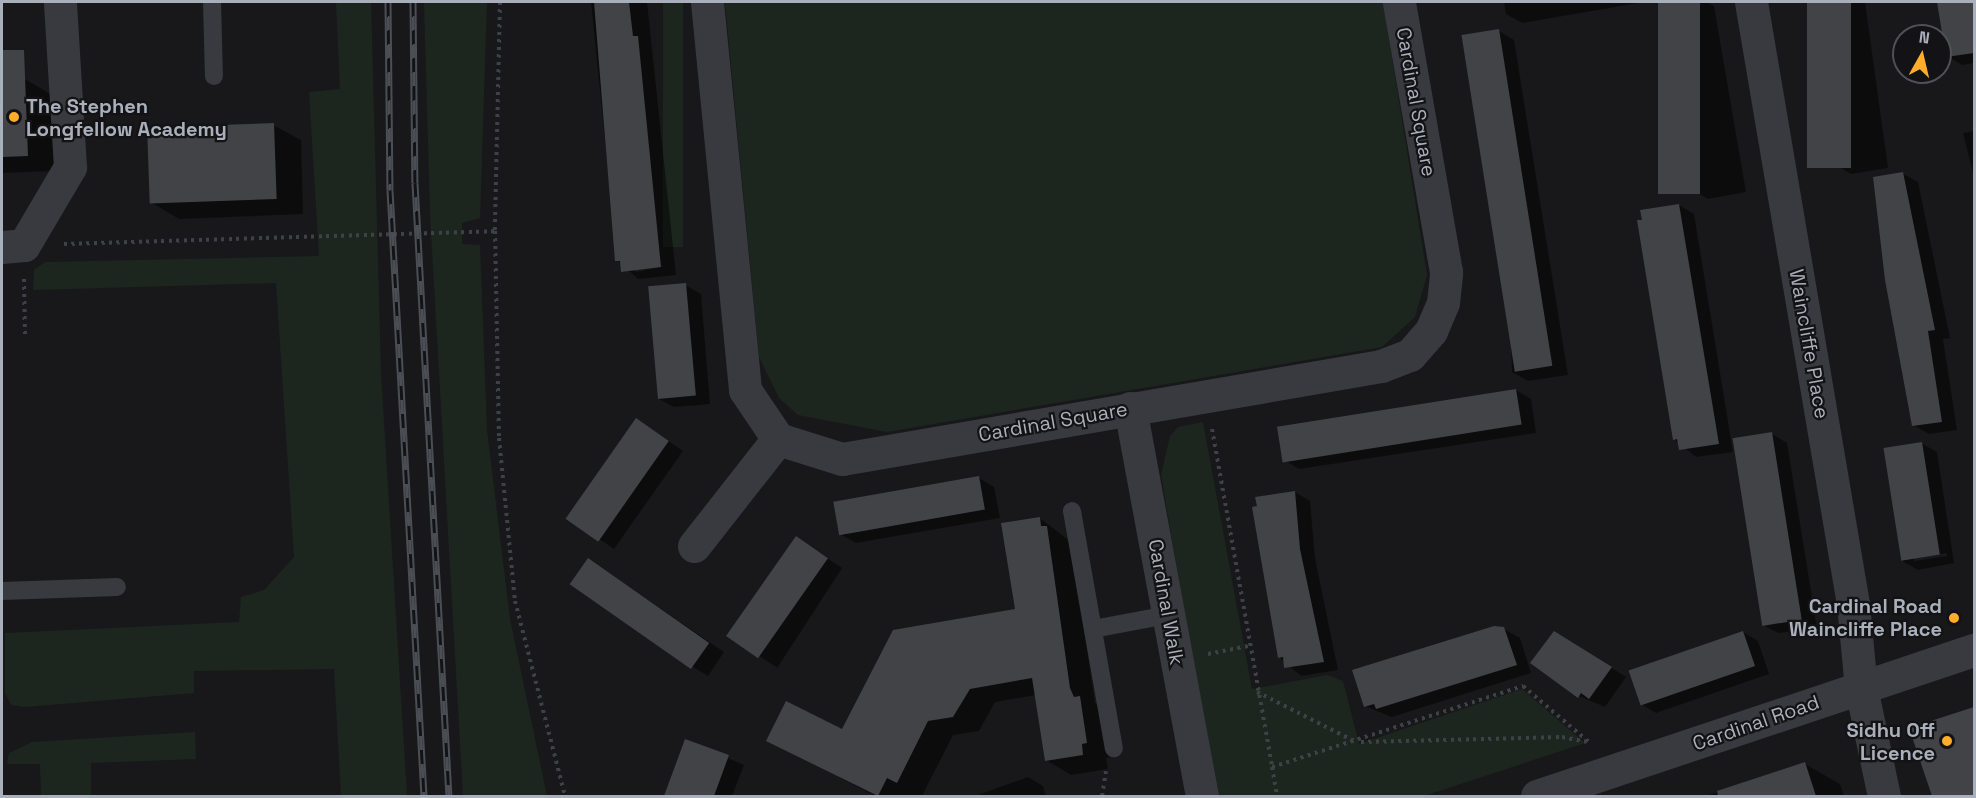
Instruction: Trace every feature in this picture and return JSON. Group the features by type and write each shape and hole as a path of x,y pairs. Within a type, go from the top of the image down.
{"street":[{"path":"13,246 70,167 60,2"},
{"path":"694,546 777,439 745,390 707,2"},
{"name":"Cardinal Square","path":"777,439 842,459 1381,366 1410,355 1431,332 1443,303 1446,273 1399,2"},
{"name":"Waincliffe Place","path":"1751,2 1852,604 1861,688 1884,796"},
{"name":"Cardinal Walk","path":"1130,408 1202,796"},
{"name":"Cardinal Road","path":"1537,796 1974,650"}],"lane":[{"path":"212,2 214,76"},
{"path":"1072,511 1114,748"},
{"path":"2,591 117,587"},
{"path":"1093,629 1168,615"}],"path":[{"path":"500,2 495,231 499,438 515,601 565,796"},
{"path":"25,334 13,246 495,231"},
{"path":"1207,397 1277,796"},
{"path":"1272,767 1523,686 1620,769"},
{"path":"1257,692 1355,742 1562,737 1588,742"}],"shaded area":[{"path":"336,2 371,2 381,373 407,796 341,796 334,669 194,671 194,693 25,707 11,705 5,693 5,633 239,622 241,597 264,590 294,557 276,283 33,290 34,270 45,262 319,256 309,92 340,89"},
{"path":"424,2 487,2 480,218 462,223 462,244 480,245 487,430 510,619 547,796 463,796 430,214"},
{"path":"663,2 683,2 683,247 663,247"},
{"path":"725,2 1383,2 1427,275 1415,317 1382,347 887,432 798,415 779,398 759,357"},
{"path":"1203,422 1252,689 1327,675 1343,681 1359,744 1522,689 1585,743 1424,796 1216,796 1161,475 1170,436 1178,427"},
{"path":"195,732 196,759 91,763 91,796 41,796 40,764 7,764 9,753 32,742"}],"building":[{"path":"594,2 629,2 633,36 638,36 661,267 621,272 620,261 615,261"},
{"path":"1658,2 1700,2 1700,194 1658,194"},
{"path":"1807,2 1851,2 1851,168 1807,168"},
{"path":"1937,2 1974,2 1974,53 1952,56 1952,24 1941,24"},
{"path":"1499,29 1552,366 1515,372 1461,35"},
{"name":"The Stephen Longfellow Academy","path":"2,50 24,50 28,156 2,157"},
{"path":"274,123 277,199 150,203 147,127"},
{"path":"1903,172 1935,330 1928,331 1942,422 1912,426 1885,280 1873,177"},
{"path":"1679,204 1719,444 1679,450 1677,439 1673,440 1637,220 1642,220 1640,210"},
{"path":"686,283 696,396 658,399 648,286"},
{"path":"1516,389 1522,425 1283,462 1277,427"},
{"path":"636,418 669,441 598,542 565,519"},
{"path":"1772,432 1802,620 1762,626 1732,438"},
{"path":"1922,442 1940,555 1901,561 1883,448"},
{"path":"979,476 985,509 839,535 833,502"},
{"path":"1295,491 1300,549 1324,662 1284,668 1283,657 1278,658 1252,507 1257,506 1255,497"},
{"path":"1040,517 1041,526 1047,526 1070,688 1074,697 1080,696 1087,743 1082,744 1083,755 1045,761 1032,678 970,689 953,717 928,721 897,783 887,778 878,796 766,741 786,701 842,729 893,630 1015,609 1001,523"},
{"path":"796,536 828,558 758,658 726,636"},
{"path":"588,558 709,643 691,669 570,584"},
{"path":"1494,626 1504,627 1517,665 1376,709 1374,704 1364,707 1352,670"},
{"path":"1554,631 1612,667 1589,699 1581,693 1578,698 1530,663"},
{"path":"1743,631 1755,666 1641,705 1629,670"},
{"path":"1974,707 1974,796 1932,796 1909,728"},
{"path":"685,739 729,755 714,796 664,796"},
{"path":"1805,762 1816,796 1718,796 1717,791"}],"railway":[{"path":"388,2 390,190 424,796"},
{"path":"413,2 415,183 449,796"}],"place":[{"name":"The Stephen Longfellow Academy","path":"14,117"},
{"name":"Cardinal Road Waincliffe Place","path":"1954,618"},
{"name":"Sidhu Off Licence","path":"1947,741"}]}
